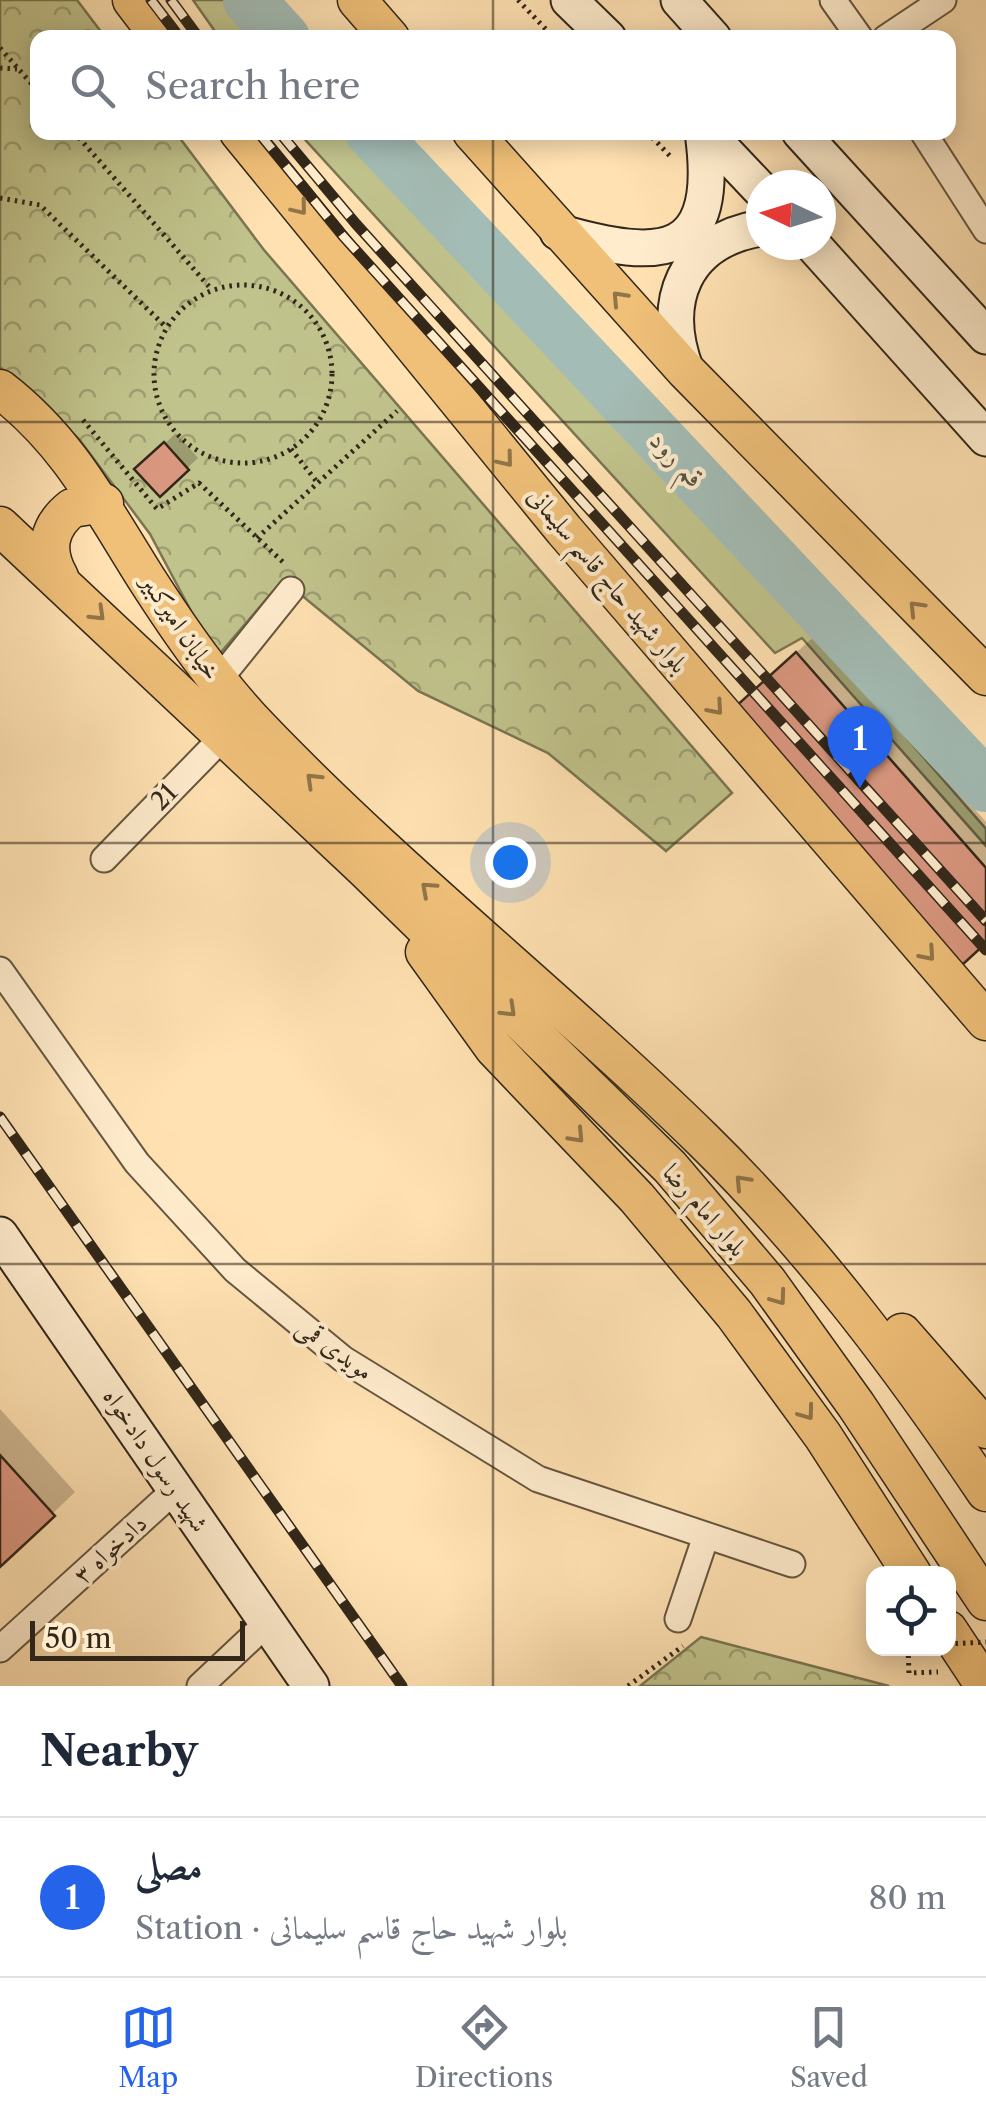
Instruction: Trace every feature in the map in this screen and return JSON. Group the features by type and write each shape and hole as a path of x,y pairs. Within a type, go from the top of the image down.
{"main road":[{"path":"132,0 155,30"},
{"path":"357,0 383,30"},
{"path":"569,0 600,30"},
{"path":"679,0 706,30"},
{"name":"بلوار شهید حاج قاسم سلیمانی","path":"246,140 564,530 986,1021"},
{"path":"479,140 686,371 986,676"},
{"path":"558,232 623,248 662,248 693,232 706,206 709,172 706,140"},
{"path":"713,140 746,174"},
{"path":"807,140 986,336"},
{"path":"686,371 674,339 674,306 686,274 708,248 746,230"},
{"path":"827,260 986,438"},
{"name":"خیابان امیرکبیر","path":"0,389 38,418 104,503 146,577 218,682 374,858"},
{"path":"60,577 48,547 52,532 72,508 104,503"},
{"name":"خیابان امیرکبیر","path":"0,526 60,577 224,736 374,858"},
{"path":"374,858 494,1048 637,1198 734,1314 824,1436 907,1566"},
{"name":"بلوار امام رضا","path":"374,858 704,1141 809,1253 905,1371 986,1492"},
{"name":"بلوار امام رضا","path":"374,858 670,1167 743,1253 856,1405 986,1601"},
{"name":"شهید رسول دادخواه","path":"0,1236 311,1686"},
{"path":"809,1253 902,1333 980,1418"}],"street":[{"path":"833,0 854,30"},
{"path":"898,30 943,0"},
{"path":"929,140 983,217"},
{"path":"218,682 291,590"},
{"name":"21","path":"104,859 224,736"},
{"name":"مویدی قمی","path":"0,970 137,1163 234,1270 343,1359 538,1479 792,1564"},
{"name":"دادخواه ۳","path":"0,1649 176,1490"},
{"path":"688,1627 706,1536"},
{"path":"200,1686 266,1624"}],"path":[{"path":"518,0 546,30"},
{"path":"0,48 30,81"},
{"path":"0,68 19,69"},
{"path":"81,140 212,290"},
{"path":"0,198 40,205 167,328"},
{"path":"232,285 271,289 305,310 318,326 331,363 331,383 318,421 291,449 254,463 234,464 196,450 168,423 154,386 154,365 167,328 194,299 212,290 232,285"},
{"path":"257,538 398,412"},
{"path":"81,419 158,509 199,482 298,577 291,590"},
{"path":"291,449 318,483"},
{"path":"628,1686 688,1627"},
{"path":"908,1656 909,1673 965,1659"}],"green space":[{"path":"0,0 77,0 100,30 30,30 30,140 181,140 264,250 732,793 666,851 548,753 418,691 283,580 216,658 150,534 79,439 0,367"},
{"path":"193,0 244,0 272,30 214,30"},
{"path":"305,140 370,140 784,597 986,829 986,846 802,638 775,653"},
{"path":"701,1637 889,1686 640,1686"}],"building":[{"path":"164,442 189,470 160,497 134,469"},
{"path":"796,652 986,868 986,943 961,966 734,708"},
{"path":"0,1455 55,1516 0,1567"}],"waterway":[{"name":"قم رود","path":"249,0 277,30"},
{"name":"قم رود","path":"379,140 986,786"}],"railway":[{"path":"151,0 174,30"},
{"path":"171,0 193,30"},
{"path":"265,140 343,236 986,950"},
{"path":"286,140 356,224 986,921"},
{"path":"0,1117 402,1686"}],"place":[{"name":"مصلی","path":"860,788"}]}
